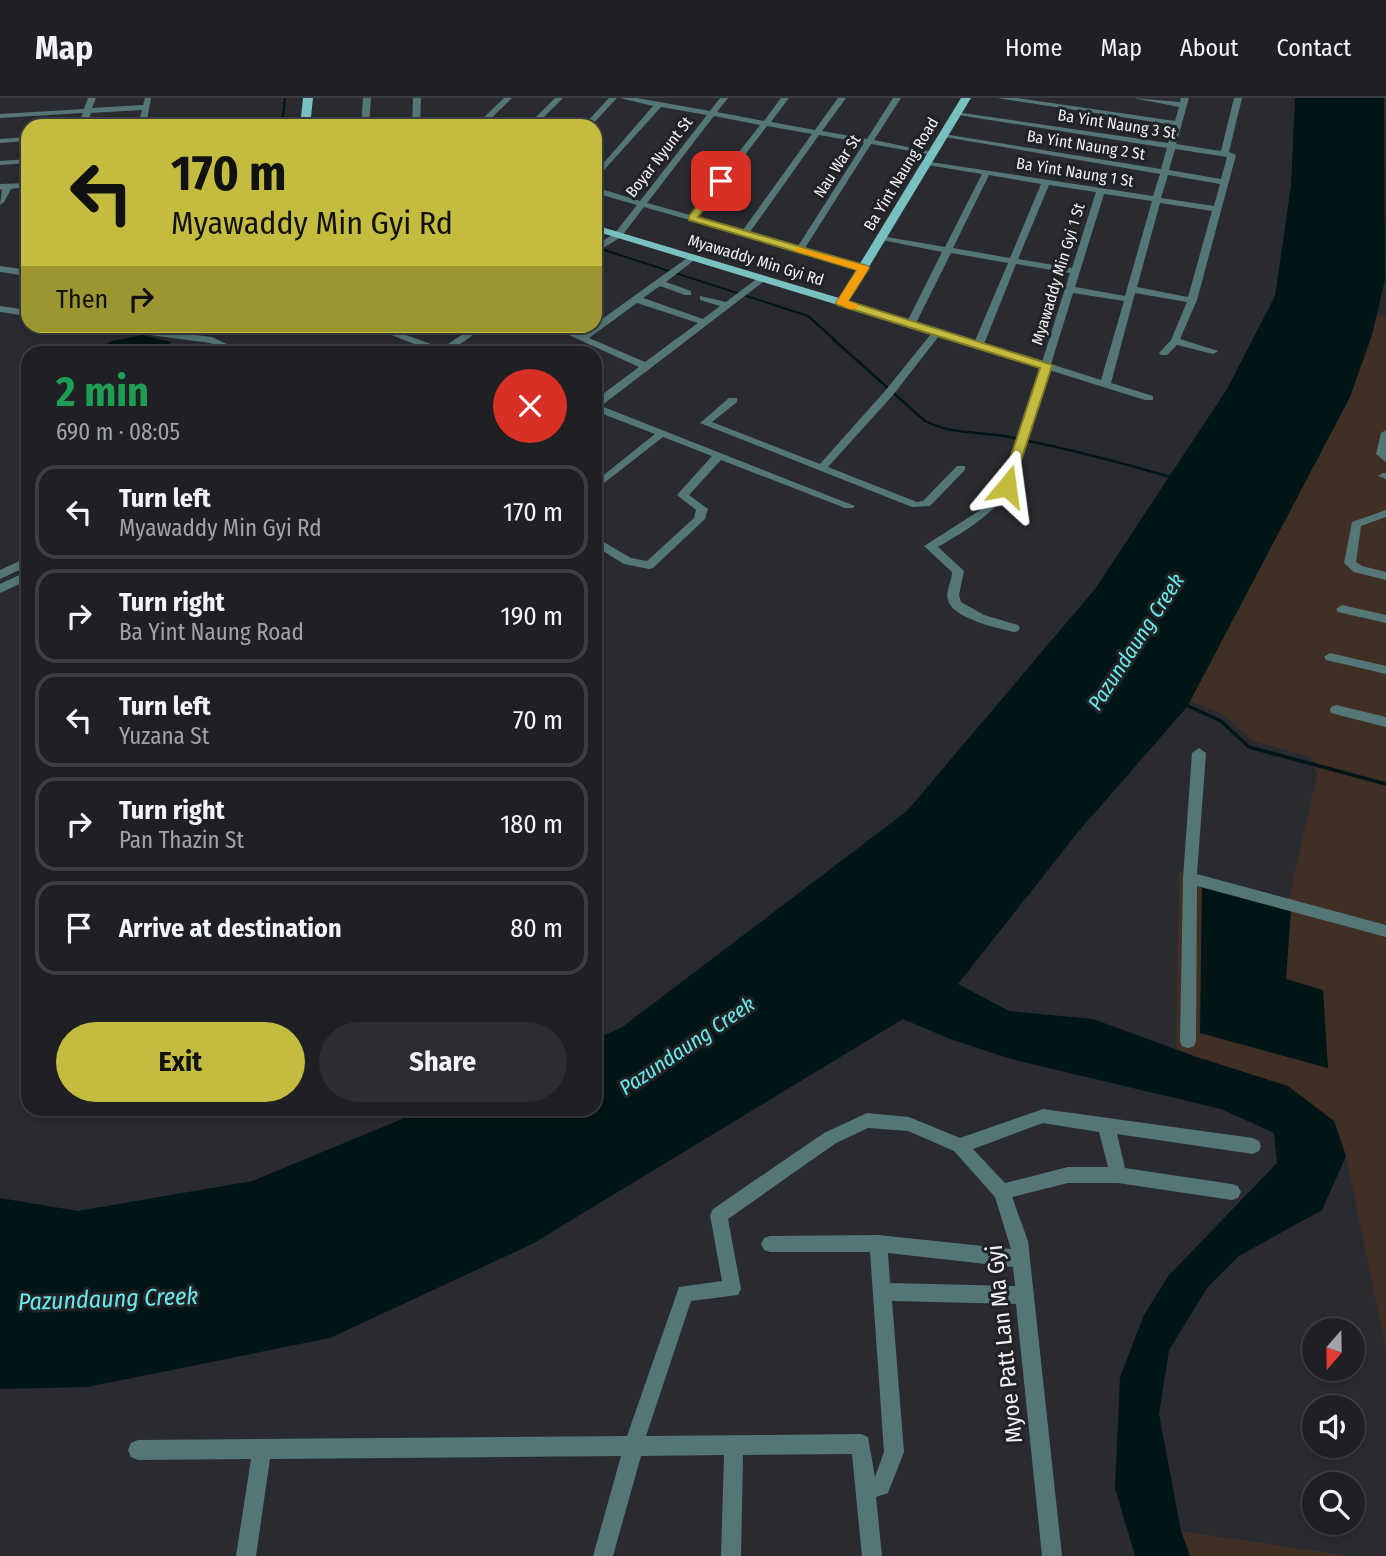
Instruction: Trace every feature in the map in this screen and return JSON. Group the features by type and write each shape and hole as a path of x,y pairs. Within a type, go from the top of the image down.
{"main road":[{"path":"306,119 308,98"},
{"name":"Ba Yint Naung Road","path":"842,303 966,98"},
{"name":"Myawaddy Min Gyi Rd","path":"602,230 842,303"}],"street":[{"path":"85,119 92,98"},
{"path":"367,98 368,119"},
{"path":"416,119 417,98"},
{"path":"492,98 507,99"},
{"path":"538,119 559,98"},
{"path":"593,119 612,98"},
{"name":"Ba Yint Naung 1 St","path":"624,98 869,142 987,172 1217,209"},
{"name":"Boyar Nyunt St","path":"618,235 640,203 724,98"},
{"path":"692,218 785,98"},
{"path":"745,234 842,98"},
{"name":"Nau War St","path":"800,250 897,98"},
{"path":"1002,98 1059,102 1176,124"},
{"path":"1105,385 1183,101 1137,98"},
{"path":"1164,353 1175,341 1192,300 1225,182 1238,98"},
{"path":"486,119 507,99"},
{"path":"0,116 88,110 148,102 144,119"},
{"path":"602,170 658,105"},
{"name":"Ba Yint Naung 3 St","path":"956,114 1228,154"},
{"name":"Ba Yint Naung 2 St","path":"943,136 1225,182"},
{"path":"0,141 21,140"},
{"path":"0,163 21,162"},
{"path":"910,325 987,172"},
{"path":"978,346 1046,182"},
{"path":"0,202 4,186"},
{"name":"Myawaddy Min Gyi 1 St","path":"1014,628 985,620 958,607 953,597 958,570 930,546 983,515 997,503 1007,486 1073,271 1101,190"},
{"path":"602,192 800,250 865,266"},
{"path":"602,245 618,235"},
{"path":"881,239 1073,271"},
{"path":"602,324 693,258"},
{"path":"0,269 21,272"},
{"path":"602,401 762,279"},
{"path":"659,282 688,293"},
{"path":"1068,289 1192,300"},
{"path":"703,298 726,305"},
{"path":"636,299 704,322"},
{"name":"Myawaddy Min Gyi Rd","path":"842,303 1149,398"},
{"path":"0,309 21,312"},
{"path":"158,333 212,340 225,346"},
{"path":"391,333 426,346"},
{"path":"454,346 471,333"},
{"path":"570,333 600,346"},
{"path":"582,338 589,333"},
{"path":"821,469 889,393 936,333"},
{"path":"1175,341 1213,351"},
{"path":"602,347 646,366"},
{"path":"733,400 705,423 922,506 961,468"},
{"path":"602,409 849,506"},
{"path":"602,481 662,433"},
{"path":"1386,433 1381,454 1386,459"},
{"path":"602,545 628,561 649,565 699,519 702,509 687,501 683,495 719,455"},
{"path":"1386,513 1356,524 1350,564 1358,569 1386,576"},
{"path":"0,575 21,564"},
{"path":"0,589 21,578"},
{"path":"1342,609 1386,619"},
{"path":"1330,657 1386,670"},
{"path":"1336,709 1386,722"},
{"path":"1188,1041 1190,878 1199,752"},
{"path":"1190,878 1386,931"},
{"path":"960,1146 1043,1116 1253,1146"},
{"name":"Myoe Patt Lan Ma Gyi","path":"603,1556 634,1444 685,1293 732,1289 719,1215 830,1138 867,1120 909,1124 960,1146 1002,1192 1019,1241 1052,1556"},
{"path":"1105,1124 1118,1175"},
{"path":"1002,1192 1068,1175 1118,1175 1232,1192"},
{"path":"769,1244 878,1243 1021,1259"},
{"path":"867,1488 881,1486 894,1452 878,1243"},
{"path":"882,1292 1025,1295"},
{"path":"730,1556 734,1444"},
{"path":"138,1450 861,1444 872,1556"},
{"path":"246,1556 262,1448"}],"shaded area":[{"path":"1377,315 1386,317 1386,1349 1346,1156 1334,1121 1176,1050 1179,871 1289,899 1317,775 1311,757 1253,741 1224,715 1190,701 1350,397"},
{"path":"1181,1531 1350,1556 1190,1556"}],"water":[{"name":"Pazundaung Creek","path":"1295,98 1384,98 1385,280 1372,335 1350,397 1187,707 1078,832 958,984 1009,1011 1093,1019 1194,1056 1288,1086 1334,1121 1346,1156 1322,1210 1239,1256 1207,1288 1169,1350 1159,1414 1181,1531 1190,1556 1135,1556 1115,1488 1120,1377 1144,1315 1169,1275 1277,1163 1274,1133 1221,1109 1011,1059 950,1039 903,1019 532,1244 330,1338 87,1387 0,1389 0,1198 78,1211 252,1181 409,1116 602,1116 602,1036 621,1028 907,811 1095,589 1227,389 1275,296 1291,186"},
{"path":"142,335 171,342 169,346 103,346 112,341"},
{"path":"1202,886 1291,910 1286,979 1323,990 1328,1068 1200,1033"}],"waterway":[{"path":"283,119 285,98"},
{"path":"602,249 808,316 835,340"},
{"path":"833,339 925,421 956,431 999,435 1051,446 1174,478"},
{"path":"1186,705 1221,721 1249,747 1386,784"}],"slow traffic":[{"path":"798,249 863,268 842,303 853,307"}],"route":[{"path":"721,181 692,218 863,268 842,303 1046,366 1007,486"}]}
